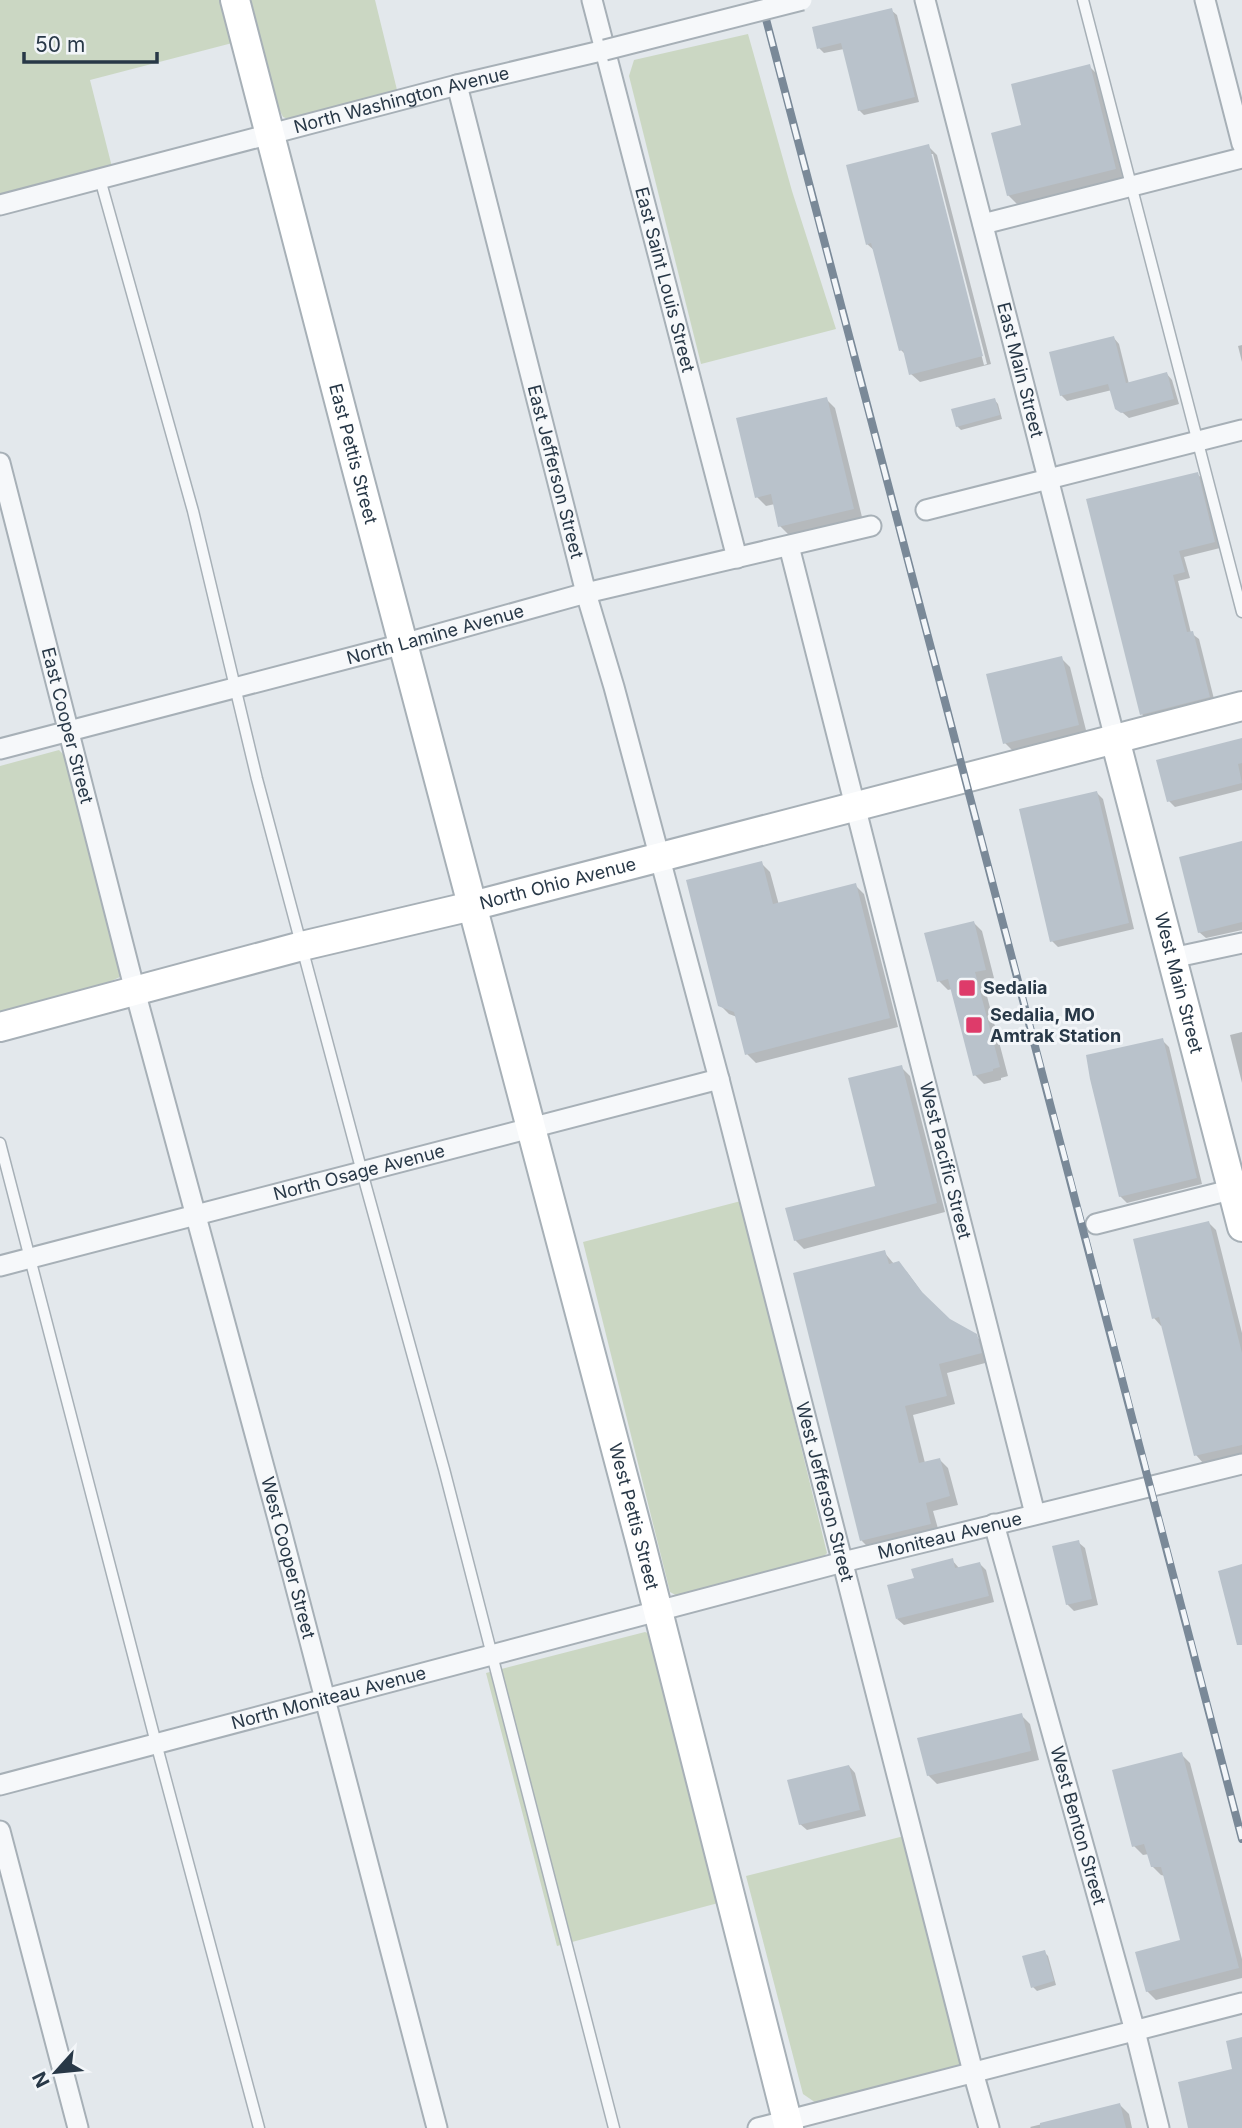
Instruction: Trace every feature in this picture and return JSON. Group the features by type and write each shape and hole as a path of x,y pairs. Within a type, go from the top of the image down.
{"street":[{"name":"East Pettis Street","path":"235,0 472,906"},
{"name":"East Saint Louis Street","path":"592,0 737,558"},
{"name":"North Washington Avenue","path":"0,205 457,85 802,0"},
{"name":"East Main Street","path":"925,0 1115,739"},
{"path":"1205,0 1242,144"},
{"name":"East Jefferson Street","path":"457,85 586,593 660,857"},
{"path":"983,224 1242,158"},
{"path":"926,510 1242,430"},
{"name":"East Cooper Street","path":"0,463 135,991"},
{"name":"North Lamine Avenue","path":"0,749 403,644 586,593 871,526"},
{"name":"West Pacific Street","path":"789,546 1035,1514"},
{"name":"North Ohio Avenue","path":"0,1027 302,946 472,906 1242,706"},
{"name":"West Main Street","path":"1115,739 1172,958 1237,1188 1242,1227"},
{"name":"West Jefferson Street","path":"660,857 989,2128"},
{"name":"West Pettis Street","path":"472,906 658,1613 788,2124"},
{"path":"1172,958 1242,943"},
{"name":"West Cooper Street","path":"135,991 438,2128"},
{"name":"North Osage Avenue","path":"0,1266 719,1079"},
{"path":"1096,1224 1237,1188"},
{"name":"Moniteau Avenue","path":"658,1613 843,1562 1242,1464"},
{"name":"West Benton Street","path":"994,1524 1135,2031 1159,2128"},
{"name":"North Moniteau Avenue","path":"0,1785 658,1613"},
{"path":"0,1831 78,2128"},
{"path":"758,2128 788,2124 973,2072 1242,2003"}],"lane":[{"path":"1083,0 1242,612"},
{"path":"100,179 193,511 302,946 444,1469 614,2128"},
{"path":"0,1143 259,2128"}],"green space":[{"path":"0,0 229,0 240,41 90,80 112,167 0,196"},
{"path":"251,0 375,0 398,94 293,121 283,117 278,107"},
{"path":"748,34 792,191 836,329 701,364 629,76 634,60"},
{"path":"59,750 67,758 122,968 120,977 0,1012 0,766"},
{"path":"741,1201 827,1553 814,1567 683,1599 670,1592 583,1242"},
{"path":"645,1632 657,1637 722,1902 557,1946 486,1673"},
{"path":"908,1835 966,2064 816,2103 803,2094 746,1876"}],"building":[{"path":"892,8 915,97 858,111 841,43 817,49 812,27"},
{"path":"1090,64 1116,169 1007,196 991,133 1021,125 1011,84"},
{"path":"929,144 983,356 909,375 903,350 899,351 871,243 866,245 846,165"},
{"path":"1114,336 1126,383 1167,372 1174,399 1121,413 1115,409 1108,384 1060,396 1049,352"},
{"path":"827,397 854,509 778,527 771,494 755,498 736,418"},
{"path":"995,398 1000,415 956,427 951,409"},
{"path":"1198,472 1215,542 1179,551 1185,572 1173,575 1187,632 1193,631 1210,697 1140,715 1086,499"},
{"path":"1062,656 1079,725 1003,744 986,674"},
{"path":"1242,738 1242,763 1238,764 1242,783 1167,802 1156,760"},
{"path":"1097,791 1129,923 1050,942 1019,809"},
{"path":"1242,841 1242,922 1198,933 1179,857"},
{"path":"762,861 773,904 856,883 890,1018 745,1055 734,1012 718,1006 686,880"},
{"name":"Sedalia, MO Amtrak Station","path":"974,921 986,970 975,972 1000,1067 973,1076 948,979 937,982 924,933"},
{"path":"1163,1038 1197,1178 1119,1197 1086,1055"},
{"path":"902,1065 937,1203 794,1241 785,1208 875,1186 848,1078"},
{"path":"1209,1221 1242,1353 1242,1445 1194,1456 1159,1317 1152,1319 1133,1239"},
{"path":"885,1250 889,1264 899,1261 922,1292 950,1319 977,1334 982,1353 939,1364 947,1396 905,1406 919,1463 940,1458 950,1496 926,1503 931,1524 860,1541 793,1273"},
{"path":"1079,1540 1092,1599 1066,1605 1052,1546"},
{"path":"953,1558 955,1568 980,1562 989,1596 896,1619 887,1585 914,1578 911,1569"},
{"path":"1242,1564 1242,1645 1237,1645 1218,1571"},
{"path":"1022,1713 1031,1751 927,1776 917,1738"},
{"path":"1182,1752 1239,1968 1146,1992 1135,1952 1180,1940 1161,1867 1151,1867 1144,1844 1132,1847 1112,1770"},
{"path":"849,1765 860,1810 799,1825 787,1780"},
{"path":"1045,1950 1054,1981 1031,1988 1022,1956"},
{"path":"1242,2037 1242,2128 1188,2128 1178,2082 1232,2069 1226,2041"},
{"path":"1120,2103 1126,2128 1040,2128 1040,2123"}],"railway":[{"path":"761,0 1242,1839"}],"place":[{"name":"Sedalia","path":"967,988"},
{"name":"Sedalia, MO Amtrak Station","path":"974,1025"}]}
